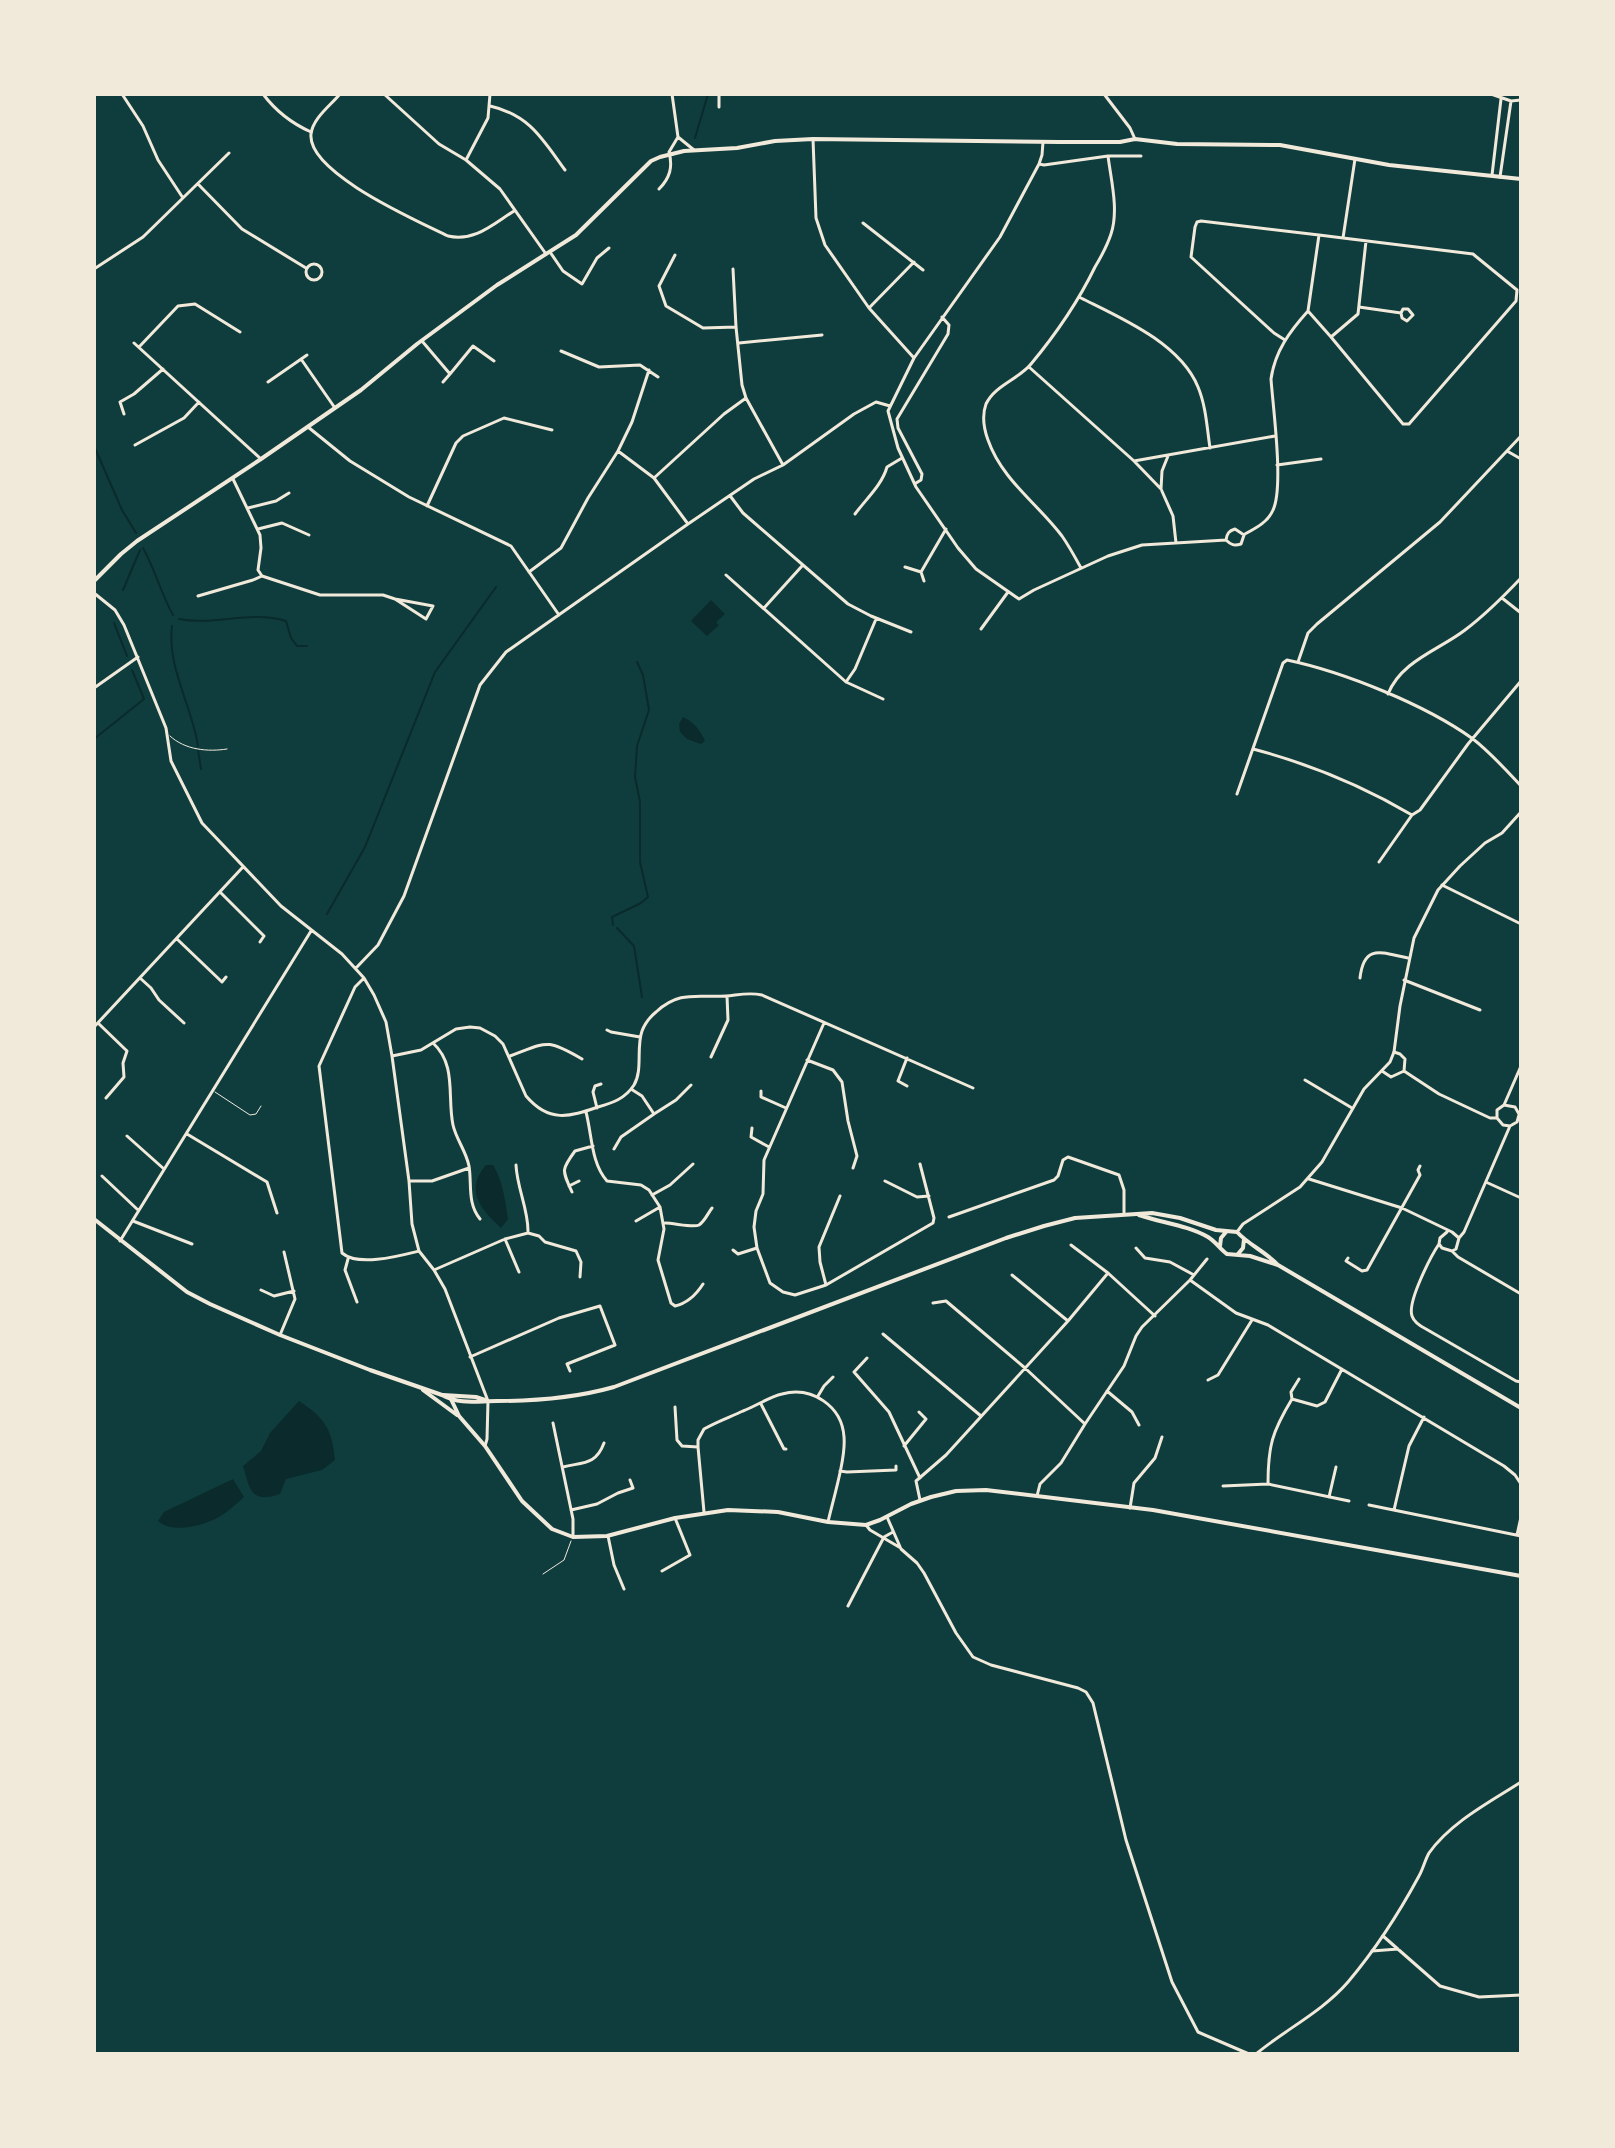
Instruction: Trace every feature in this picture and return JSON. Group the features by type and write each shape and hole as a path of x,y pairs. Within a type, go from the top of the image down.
{"main road":[{"path":"94,581 137,541 308,427 480,297 576,235 651,161 670,154 813,139 1120,142 1135,139 1177,144 1280,145 1355,159 1521,179"},
{"path":"445,1395 452,1400 475,1403 557,1399 604,1390 1018,1234 1075,1218 1152,1213 1237,1232 1278,1265 1521,1408"},
{"path":"1139,1215 1209,1238 1227,1254 1278,1265"},
{"path":"94,1219 187,1292 210,1304 280,1335 423,1390 488,1401"},
{"path":"1220,1246 1226,1232"},
{"path":"1238,1254 1243,1248 1244,1239"},
{"path":"423,1390 459,1416 485,1446 528,1508 552,1529 573,1537 607,1536 675,1518 728,1510 778,1512 828,1522 866,1525 920,1500 975,1490 1130,1508 1521,1576"},
{"path":"452,1400 459,1416"}],"street":[{"path":"122,94 183,198"},
{"path":"263,94 291,120 311,132"},
{"path":"340,94 314,123 311,132 311,143 317,154 339,175 384,205 448,236 476,235 514,211"},
{"path":"384,94 439,144 466,160 500,189 563,271 582,284 597,258 609,248"},
{"path":"466,160 488,118 490,94"},
{"path":"659,189 669,179 670,150 678,137 672,94"},
{"path":"719,94 719,107"},
{"path":"1104,94 1135,139"},
{"path":"1491,94 1501,99 1521,100"},
{"path":"1492,176 1501,99"},
{"path":"1500,177 1511,101"},
{"path":"490,106 504,109 528,122 565,170"},
{"path":"678,137 695,151"},
{"path":"813,139 816,218 825,245 869,308 914,358"},
{"path":"1043,142 1039,164 1000,237 914,358 890,406 889,419 914,484 946,529 976,569 1019,599 1108,556 1142,545 1226,540 1236,546 1241,544 1244,535 1264,523 1277,498 1273,366 1285,340 1308,311 1319,235"},
{"path":"94,269 143,237 229,153"},
{"path":"1039,164 1108,156 1141,156"},
{"path":"1081,568 1062,537 1003,470 984,428 985,406 990,397 1029,367 1080,298 1112,232 1114,208 1108,156"},
{"path":"1343,238 1355,159"},
{"path":"198,184 242,229 306,268"},
{"path":"1285,340 1191,257 1197,222 1473,254 1517,290"},
{"path":"863,223 923,270"},
{"path":"1331,337 1358,314 1367,241"},
{"path":"675,255 659,286 666,306 703,328 736,327"},
{"path":"869,308 914,262"},
{"path":"316,263 322,274 311,280 306,268 316,263"},
{"path":"733,269 742,385 783,465"},
{"path":"1308,311 1403,424 1409,424 1516,301 1521,285"},
{"path":"1080,298 1146,333 1170,350 1189,370 1200,390 1210,448"},
{"path":"139,347 178,306 195,304 240,332"},
{"path":"1359,307 1401,313"},
{"path":"914,484 921,480 922,474 898,428 897,419 948,334 949,325 942,317"},
{"path":"739,343 822,335"},
{"path":"422,341 450,374"},
{"path":"134,343 261,459"},
{"path":"443,382 473,346 494,361"},
{"path":"561,351 599,367 640,365 658,377"},
{"path":"268,382 307,355"},
{"path":"301,359 335,408"},
{"path":"1029,367 1161,489 1173,516 1176,543"},
{"path":"124,414 120,402 163,369"},
{"path":"529,572 561,548 618,451 632,422 649,370"},
{"path":"654,478 746,398"},
{"path":"135,445 184,418 199,402"},
{"path":"356,968 378,945 404,896 480,685 506,652 754,479 783,465 870,404 890,406"},
{"path":"427,506 456,443 463,436 504,418 552,430"},
{"path":"308,427 350,461 427,506 511,546 559,615"},
{"path":"1134,461 1275,436"},
{"path":"1298,662 1308,633 1440,522 1521,436"},
{"path":"618,451 654,478 688,524"},
{"path":"1507,451 1521,459"},
{"path":"1161,489 1162,471 1168,456"},
{"path":"855,514 883,479 887,467 902,458"},
{"path":"1277,465 1321,459"},
{"path":"233,478 258,529 261,548 258,570 262,576 320,595 383,595 433,606 426,619 395,599"},
{"path":"248,508 276,501 289,493"},
{"path":"730,497 743,513 848,604 911,632"},
{"path":"258,529 282,523 309,535"},
{"path":"924,581 921,572 946,529"},
{"path":"1226,540 1230,530 1235,529 1244,535"},
{"path":"764,608 802,566"},
{"path":"905,567 921,572"},
{"path":"726,575 846,682 883,699"},
{"path":"198,596 262,576"},
{"path":"1388,694 1392,683 1419,658 1464,631 1521,578"},
{"path":"981,629 1008,592"},
{"path":"94,593 115,610 124,625 168,735 171,761 202,823 281,906 342,954 364,978 374,995 386,1022 392,1056 412,1224 419,1251 445,1289 488,1401 485,1446"},
{"path":"1502,598 1521,613"},
{"path":"846,682 855,669 876,619"},
{"path":"94,688 138,657"},
{"path":"1237,794 1283,663 1287,660 1388,694 1424,710 1474,740 1521,786"},
{"path":"1379,862 1412,815 1420,810 1468,744 1521,681"},
{"path":"1253,749 1334,775 1412,815"},
{"path":"1237,1232 1243,1224 1309,1179 1333,1146 1364,1089 1390,1062 1415,931 1442,885 1485,843 1502,833 1521,812"},
{"path":"106,1098 124,1077 123,1063 127,1051 96,1025 242,868"},
{"path":"1442,885 1521,924"},
{"path":"220,892 264,936 260,942"},
{"path":"120,1241 311,931"},
{"path":"177,939 222,982 226,977"},
{"path":"1360,978 1362,964 1374,953 1408,958"},
{"path":"140,978 184,1023"},
{"path":"364,978 355,987 319,1066 342,1253 348,1259 358,1261 419,1251"},
{"path":"1404,980 1480,1010"},
{"path":"392,1056 412,1053 450,1031 474,1027 495,1036 503,1044 526,1096 536,1107 562,1117 620,1100 631,1089 638,1073 640,1037 646,1022 671,1001 691,995 758,994 973,1088"},
{"path":"711,1057 728,1020 727,996"},
{"path":"824,1023 764,1160 763,1194 754,1217 757,1248 770,1283 790,1294 800,1295 826,1285 933,1223 920,1164"},
{"path":"607,1030 640,1037"},
{"path":"433,1043 439,1048 449,1071 451,1117 469,1168 471,1200 480,1219"},
{"path":"510,1056 550,1043 582,1059"},
{"path":"1394,1052 1405,1059 1404,1071"},
{"path":"907,1058 898,1081 907,1086"},
{"path":"807,1060 833,1070 842,1082 857,1156 853,1168"},
{"path":"1504,1105 1515,1107 1520,1114 1517,1122 1510,1126 1503,1125 1497,1118 1497,1110 1504,1105 1521,1066"},
{"path":"1382,1071 1391,1077 1404,1071"},
{"path":"1404,1071 1439,1094 1490,1118 1497,1118"},
{"path":"1305,1080 1352,1108"},
{"path":"597,1108 593,1092 595,1086 601,1084"},
{"path":"614,1149 621,1137 676,1100 691,1085"},
{"path":"631,1089 642,1096 654,1114"},
{"path":"761,1091 761,1097 786,1108"},
{"path":"586,1112 600,1172 607,1181 641,1185 649,1190 660,1207 665,1223 658,1260 671,1303 677,1306 686,1302 703,1284"},
{"path":"1452,1251 1459,1244 1510,1126"},
{"path":"752,1128 751,1137 769,1147"},
{"path":"187,1134 267,1182 277,1213"},
{"path":"127,1136 164,1169"},
{"path":"572,1192 563,1173 564,1167 575,1151 593,1146"},
{"path":"949,1217 1054,1180 1063,1160 1070,1157 1119,1175 1124,1190 1124,1214"},
{"path":"652,1195 670,1185 693,1164"},
{"path":"516,1165 517,1181 528,1214 528,1233"},
{"path":"1348,1258 1346,1261 1362,1271 1367,1270 1420,1175 1420,1166"},
{"path":"409,1181 432,1181 469,1168"},
{"path":"99,1175 138,1210"},
{"path":"1309,1179 1402,1208 1459,1238"},
{"path":"569,1186 579,1181"},
{"path":"885,1181 917,1197 929,1196"},
{"path":"1487,1182 1521,1198"},
{"path":"826,1285 819,1247 840,1196"},
{"path":"636,1221 660,1207"},
{"path":"665,1223 696,1227 712,1208"},
{"path":"645,1216 648,1223"},
{"path":"133,1221 192,1244"},
{"path":"1447,1232 1440,1238 1412,1300 1411,1315 1426,1329 1521,1382"},
{"path":"434,1270 505,1239 528,1233 539,1236 545,1242 576,1251 581,1262 580,1277"},
{"path":"505,1239 519,1272"},
{"path":"1439,1244 1521,1294"},
{"path":"1071,1245 1108,1273 1155,1316"},
{"path":"733,1250 738,1254 757,1248"},
{"path":"1136,1248 1145,1258 1170,1262 1194,1275"},
{"path":"280,1335 295,1299 284,1252"},
{"path":"348,1259 345,1270 357,1302"},
{"path":"1037,1496 1040,1484 1061,1463 1124,1366 1136,1336 1207,1259"},
{"path":"920,1500 916,1483 920,1478 946,1455 1108,1273"},
{"path":"1012,1275 1068,1321"},
{"path":"1190,1280 1236,1313 1268,1325 1504,1466 1521,1484"},
{"path":"261,1290 274,1296 294,1291"},
{"path":"933,1303 946,1301 1085,1424"},
{"path":"470,1357 559,1318 600,1306 615,1345 567,1364 570,1371"},
{"path":"1208,1380 1218,1375 1252,1320"},
{"path":"883,1334 981,1416"},
{"path":"867,1358 854,1372 889,1412 920,1478"},
{"path":"1292,1399 1317,1406 1325,1402 1342,1369"},
{"path":"818,1396 833,1377"},
{"path":"1268,1484 1268,1453 1299,1379"},
{"path":"1107,1391 1132,1412 1139,1425"},
{"path":"704,1512 699,1436 707,1427 782,1394 801,1392 818,1396 830,1405 841,1420 843,1452 828,1522"},
{"path":"761,1404 786,1449"},
{"path":"675,1407 677,1440 682,1446 698,1447"},
{"path":"904,1446 926,1419 919,1412"},
{"path":"1394,1510 1409,1446 1424,1417"},
{"path":"553,1423 571,1510 573,1537"},
{"path":"1130,1508 1134,1483 1155,1458 1162,1437"},
{"path":"563,1467 594,1460 604,1443"},
{"path":"839,1470 896,1470 896,1466"},
{"path":"1329,1497 1336,1467"},
{"path":"571,1510 597,1504 633,1488 630,1480"},
{"path":"1223,1486 1268,1484 1349,1501"},
{"path":"1369,1505 1519,1536 1521,1517"},
{"path":"887,1517 901,1549"},
{"path":"662,1571 690,1555 675,1518"},
{"path":"866,1525 917,1563 973,1657 1086,1692 1093,1703 1126,1840 1172,1982 1198,2032 1249,2054"},
{"path":"848,1606 884,1537 894,1532"},
{"path":"607,1536 624,1589"},
{"path":"1256,2054 1325,2005 1348,1982 1383,1936 1429,1854 1465,1819 1521,1782"},
{"path":"1383,1936 1440,1986 1479,1997 1521,1995"},
{"path":"1372,1951 1398,1949"}],"lane":[{"path":"168,735 181,745 227,749"},
{"path":"213,1090 250,1115 256,1114 261,1106"},
{"path":"543,1574 564,1560 573,1537"}],"water":[{"path":"711,600 725,614 707,636 691,621"},
{"path":"683,717 696,727 705,741 701,744 687,739 680,732 679,724"},
{"path":"486,1165 493,1165 503,1191 508,1219 501,1228 482,1207 476,1191 476,1183"},
{"path":"299,1401 326,1425 335,1460 322,1470 286,1479 280,1494 257,1496 250,1488 243,1466 261,1451 270,1433"},
{"path":"233,1479 244,1497 219,1517 196,1526 179,1528 158,1521 164,1512"}],"waterway":[{"path":"695,138 708,94"},
{"path":"94,446 122,510 136,533"},
{"path":"143,548 173,615"},
{"path":"123,590 140,550"},
{"path":"327,914 365,847 435,672 496,587"},
{"path":"179,619 273,618 286,621 297,646 307,646"},
{"path":"114,623 127,656"},
{"path":"172,626 176,672 198,746"},
{"path":"613,925 612,917 648,897 640,862 640,802 635,777 637,746 649,710 643,675 637,662"},
{"path":"94,739 144,699 132,670"},
{"path":"198,750 201,769"},
{"path":"617,928 634,946 642,997"}]}
